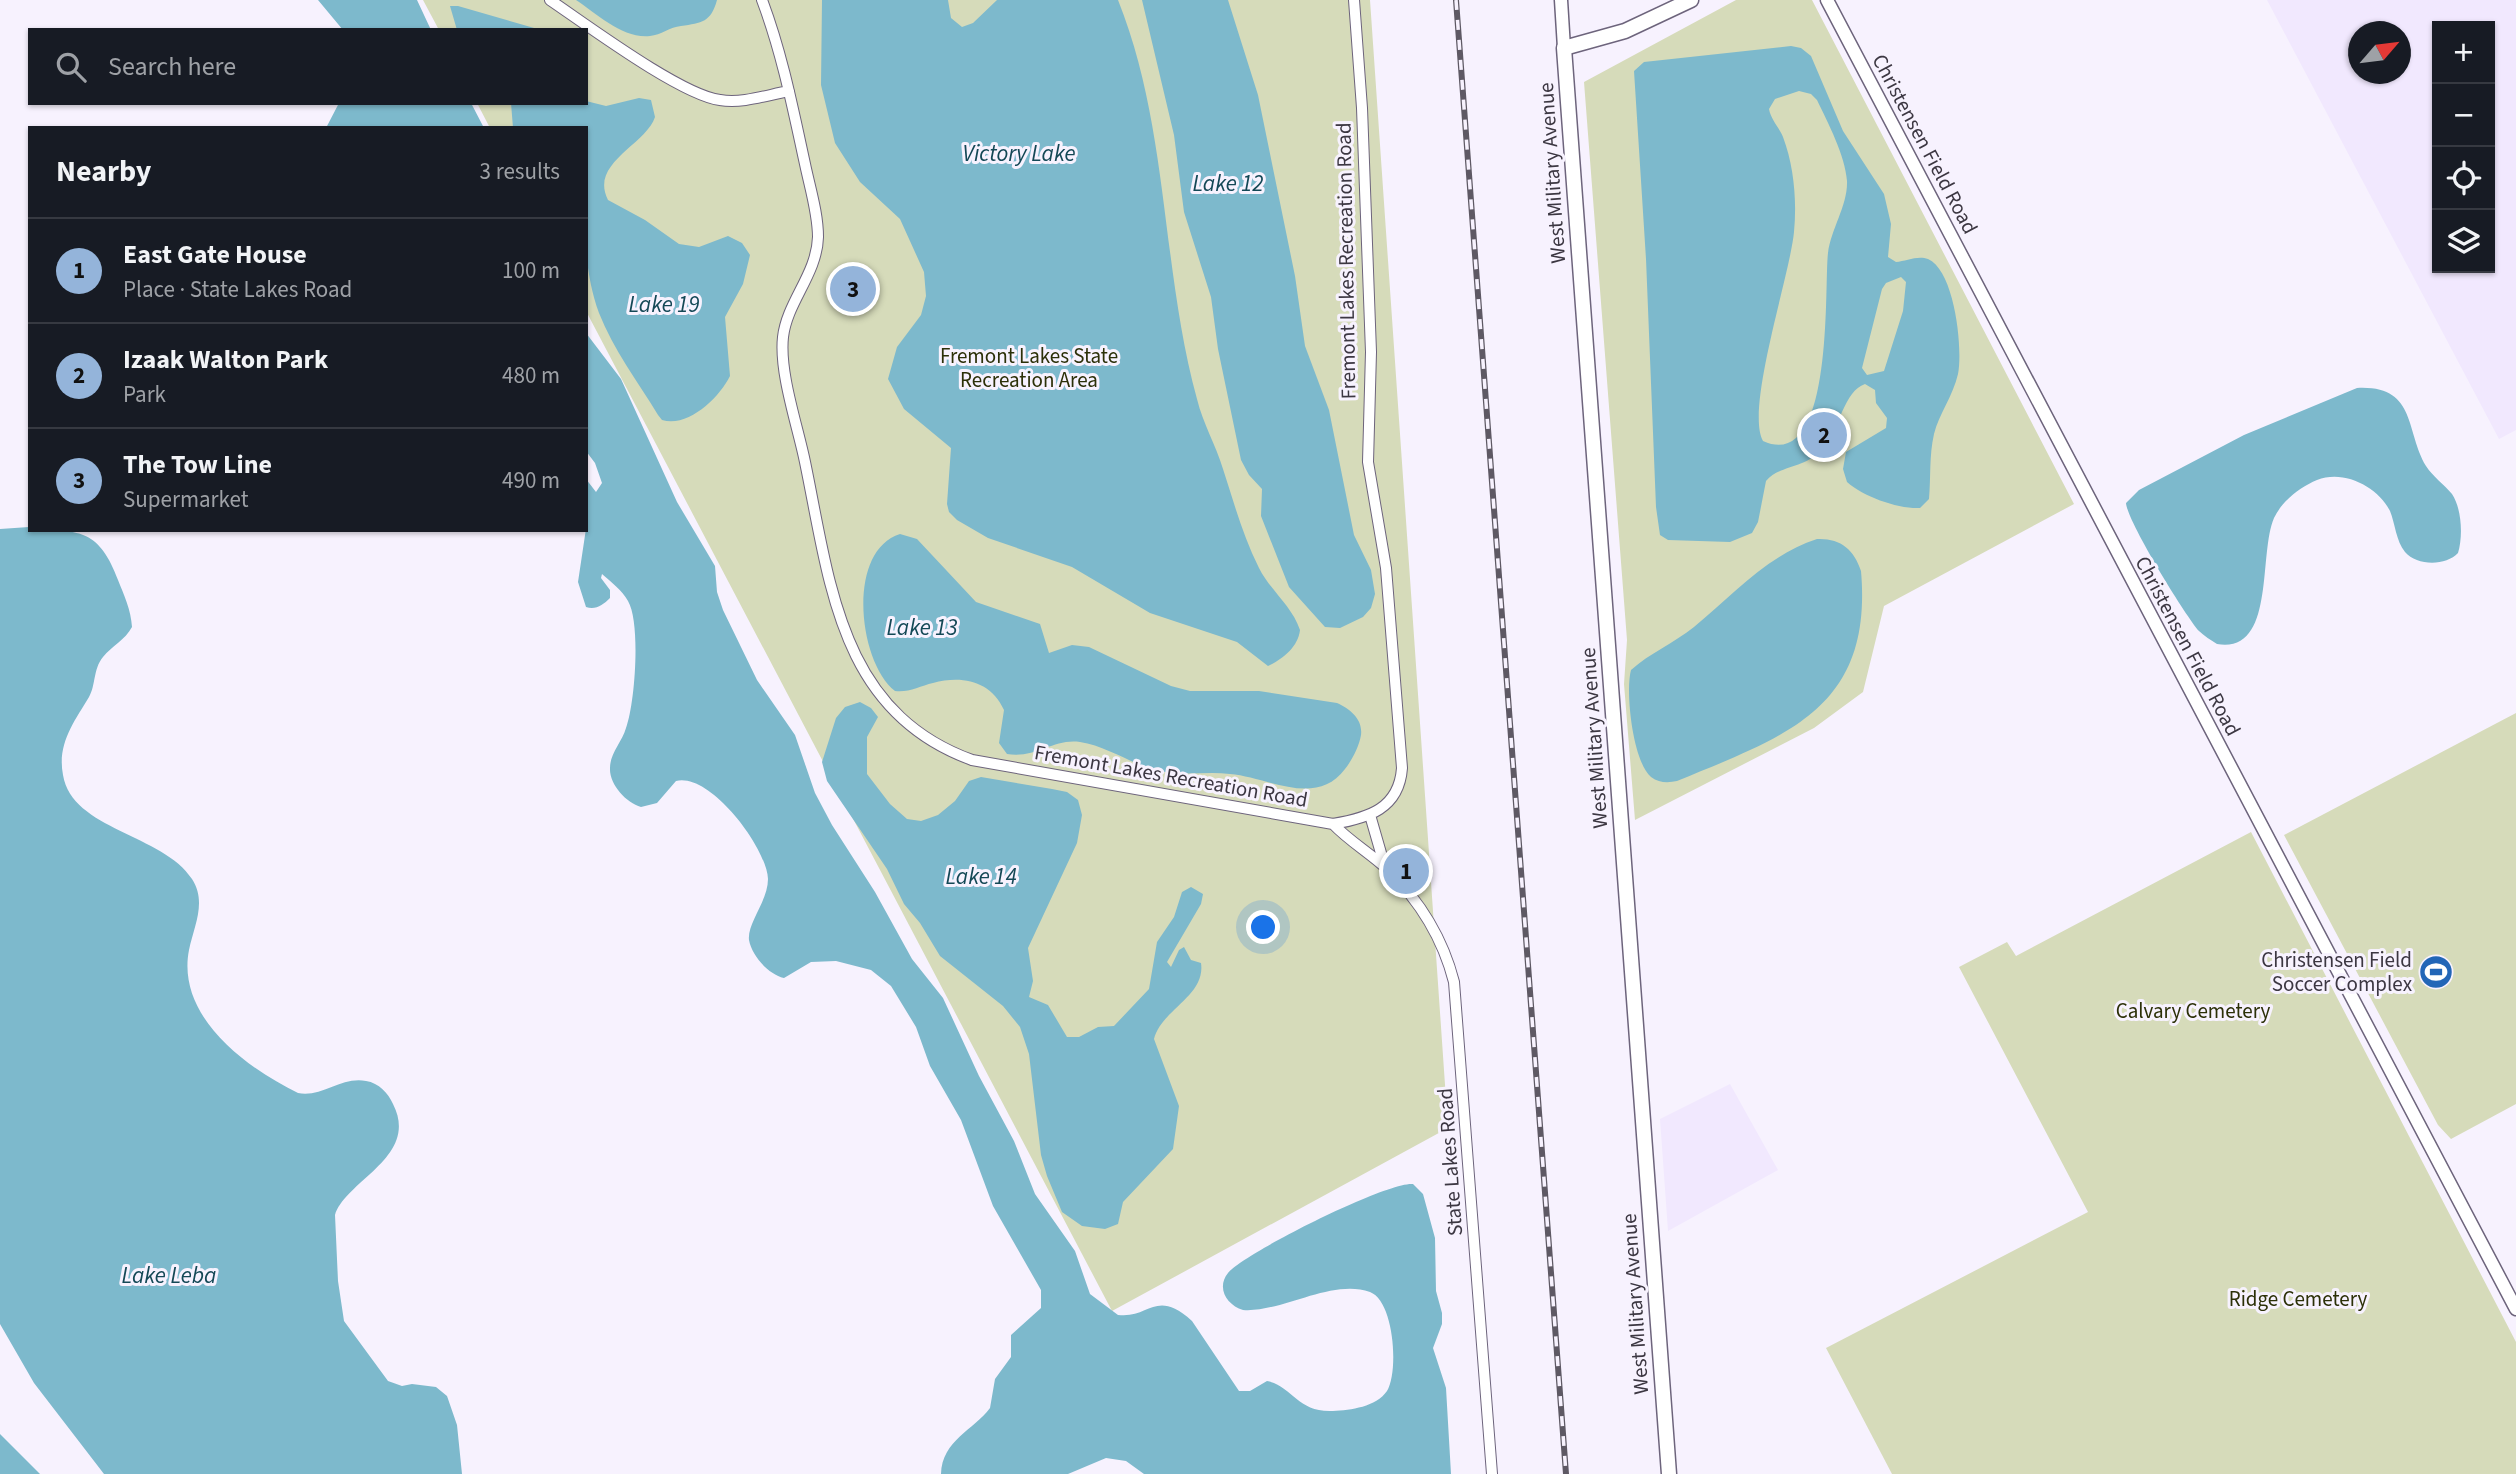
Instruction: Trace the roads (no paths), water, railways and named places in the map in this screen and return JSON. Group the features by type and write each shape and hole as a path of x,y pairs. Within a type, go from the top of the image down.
{"main road":[{"path":"1564,48 1619,34 1691,0"},
{"name":"West Military Avenue","path":"1564,48 1669,1474"}],"street":[{"path":"550,0 654,68 704,96 732,101 789,91"},
{"name":"Fremont Lakes Recreation Road","path":"761,0 789,91 818,237 811,268 785,328 786,369 836,604 853,654 875,691 919,733 950,752 972,760 1333,824 1370,816 1392,799 1400,783 1402,768 1386,568 1368,462 1371,352 1362,118 1354,0"},
{"name":"West Military Avenue","path":"1561,0 1564,48"},
{"name":"Christensen Field Road","path":"1827,0 2516,1309"},
{"name":"State Lakes Road","path":"1370,816 1385,867"},
{"name":"State Lakes Road","path":"1333,824 1385,867 1432,927 1447,957 1455,989 1492,1474"}],"water":[{"path":"318,0 417,0 430,28 341,28"},
{"path":"576,0 717,0 712,13 705,20 650,36 640,36 620,30"},
{"name":"Victory Lake","path":"822,0 948,0 951,18 962,27 973,23 997,0 1118,0 1135,48 1147,97 1185,349 1200,408 1253,556 1264,576 1292,613 1300,630 1293,647 1279,660 1268,666 1237,642 1150,613 1072,567 988,538 957,520 949,512 947,504 951,448 904,409 888,379 897,347 921,315 926,296 924,272 900,219 860,182 835,143 821,85"},
{"name":"Lake 12","path":"1142,0 1228,0 1258,95 1295,276 1305,346 1329,410 1354,535 1371,570 1375,594 1371,608 1363,617 1340,628 1325,627 1289,587 1261,516 1262,489 1249,475 1241,460 1218,349 1211,297 1184,212 1174,135"},
{"path":"450,6 534,28 456,28"},
{"path":"1791,46 1801,48 1811,56 1843,131 1884,194 1891,224 1888,257 1896,262 1916,258 1928,259 1937,266 1951,294 1958,330 1958,374 1934,434 1929,499 1920,508 1882,501 1862,493 1847,482 1843,469 1846,452 1886,428 1887,418 1876,403 1875,390 1865,384 1852,394 1830,439 1818,454 1778,472 1766,481 1758,522 1752,533 1730,542 1668,540 1660,535 1656,507 1646,259 1634,71 1644,62","holes":["1799,91 1811,94 1817,100 1840,150 1846,171 1847,190 1828,253 1825,335 1814,404 1803,430 1786,444 1763,441 1759,425 1764,372 1791,252 1795,220 1790,160 1783,137 1769,109 1775,99","1901,277 1906,282 1903,311 1884,371 1867,375 1862,368 1882,289 1886,283"]},
{"name":"Lake 19","path":"639,98 651,100 655,117 650,127 621,155 606,175 604,187 608,200 645,220 679,244 699,247 728,236 742,243 750,255 743,284 725,317 730,376 711,402 682,420 662,420 658,415 626,365 599,313 588,268 588,126 513,126 511,105 588,105 588,102 606,106"},
{"path":"338,105 472,105 483,126 327,126"},
{"path":"588,336 621,379 677,502 715,566 717,592 723,610 757,680 795,735 815,793 912,959 943,998 979,1076 1014,1141 1035,1194 1075,1251 1090,1294 1118,1315 1129,1315 1161,1306 1180,1311 1192,1321 1239,1391 1250,1391 1267,1381 1283,1388 1311,1408 1340,1411 1363,1407 1376,1401 1387,1391 1393,1368 1389,1322 1378,1298 1370,1292 1339,1289 1258,1310 1243,1310 1228,1300 1223,1284 1228,1273 1260,1250 1348,1206 1399,1186 1413,1184 1423,1194 1435,1238 1436,1291 1442,1324 1433,1348 1446,1388 1451,1474 1144,1474 1126,1461 1106,1458 1068,1474 941,1474 947,1452 990,1408 995,1379 1011,1357 1011,1335 1041,1308 1041,1290 993,1206 961,1120 930,1066 916,1027 891,986 871,970 836,961 811,962 784,978 772,973 757,958 749,940 751,926 767,887 765,866 758,849 734,815 705,788 690,781 676,781 657,803 641,807 624,797 615,786 610,774 611,763 626,728 632,701 634,627 628,601 602,574 601,578 610,590 610,598 596,607 586,607 578,582 586,532 588,532 588,482 596,492 602,483 595,463 588,454"},
{"path":"2357,388 2376,389 2390,394 2400,402 2426,466 2452,494 2458,507 2461,539 2458,553 2446,560 2432,563 2410,557 2400,543 2390,511 2377,494 2349,479 2327,477 2317,480 2292,495 2274,518 2269,534 2262,599 2249,634 2236,643 2217,644 2199,631 2182,607 2146,547 2126,503 2139,490 2244,435"},
{"name":"Lake Leba","path":"28,527 28,532 74,532 95,542 111,563 127,603 132,627 100,662 91,692 65,743 62,753 63,775 70,793 83,808 161,852 178,864 192,879 199,896 199,905 189,950 188,974 193,997 204,1018 219,1037 258,1070 298,1093 315,1093 348,1081 366,1081 382,1089 393,1104 399,1123 397,1139 378,1166 342,1202 335,1215 338,1281 344,1321 388,1381 402,1386 412,1384 436,1387 447,1396 457,1425 462,1474 104,1474 34,1383 0,1324 0,529"},
{"name":"Lake 13","path":"900,534 917,539 976,602 1040,624 1049,653 1072,645 1089,647 1171,686 1190,691 1259,691 1337,703 1351,712 1360,724 1361,735 1355,753 1333,781 1306,789 1230,774 1164,772 1080,742 1062,743 1027,754 1007,754 999,743 1004,710 992,692 965,680 944,681 895,691 882,677 866,633 863,608 865,584 871,562 883,544"},
{"path":"1817,539 1833,540 1845,546 1861,571 1861,618 1853,656 1837,686 1814,711 1786,731 1753,749 1677,781 1664,782 1651,777 1639,757 1632,726 1629,694 1631,670 1694,627 1766,566 1799,546"},
{"name":"Lake 14","path":"860,702 871,708 878,717 867,737 867,774 890,804 907,819 921,821 938,815 955,801 969,781 981,777 1067,792 1078,800 1082,815 1077,843 1028,948 1033,981 1029,997 1048,1005 1067,1037 1079,1037 1098,1027 1114,1026 1149,989 1157,942 1174,917 1182,892 1191,887 1203,894 1201,904 1167,962 1171,967 1179,950 1184,947 1191,960 1201,963 1201,975 1190,994 1158,1029 1154,1039 1179,1106 1173,1149 1123,1202 1118,1224 1105,1229 1082,1226 1062,1212 1041,1155 1029,1054 1020,1027 1003,1006 940,956 920,923 904,904 887,869 827,781 822,762 836,718 845,707"},
{"path":"0,1434 40,1474 0,1474"}],"railway":[{"path":"1456,0 1566,1474"}],"place":[{"name":"The Tow Line","path":"853,289"},
{"name":"Izaak Walton Park","path":"1824,435"},
{"name":"East Gate House","path":"1406,871"},
{"name":"Christensen Field Soccer Complex","path":"2436,972"}],"park label":[{"name":"Fremont Lakes State Recreation Area","path":"1029,368"},
{"name":"Calvary Cemetery","path":"2193,1011"},
{"name":"Ridge Cemetery","path":"2298,1299"}]}
